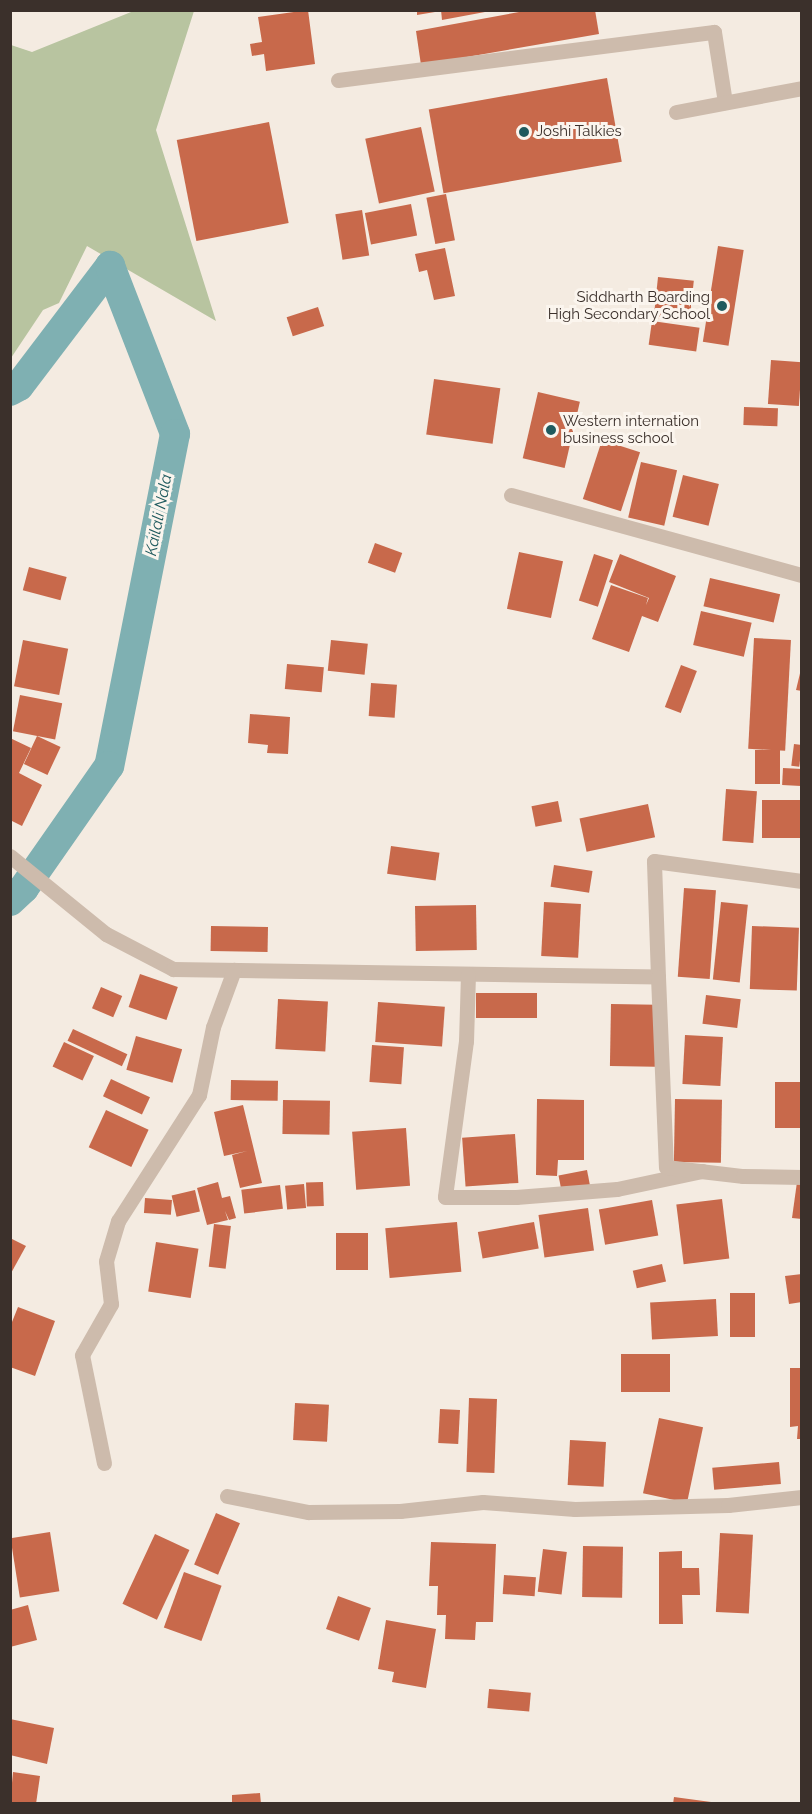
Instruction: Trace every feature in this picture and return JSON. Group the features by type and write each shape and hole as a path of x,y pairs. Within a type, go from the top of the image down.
{"street":[{"path":"338,80 714,32 725,102"},
{"path":"676,112 801,87"},
{"path":"511,495 801,575"},
{"path":"10,856 106,934 173,969 657,977"},
{"path":"801,881 654,861 666,1167 801,1177"},
{"path":"104,1463 82,1355 111,1304 106,1261 118,1221 199,1095 213,1027 234,970"},
{"path":"468,974 466,1041 445,1197 516,1197 617,1189 702,1171"},
{"path":"227,1496 308,1512 400,1511 483,1502 575,1509 705,1506 801,1497"}],"green space":[{"path":"136,10 194,11 156,130 216,321 87,246 59,303 43,310 11,358 11,45 32,52"}],"building":[{"path":"308,10 315,64 266,71 264,54 252,56 250,44 262,42 258,17"},
{"path":"417,10 435,10 435,12 417,15"},
{"path":"441,10 485,10 485,12 442,20"},
{"path":"530,10 595,10 599,34 421,65 416,31"},
{"name":"Joshi Talkies","path":"607,78 622,162 444,193 429,109"},
{"path":"269,122 289,223 196,241 177,140"},
{"path":"421,127 435,192 379,203 365,139"},
{"path":"446,194 455,240 435,244 426,198"},
{"path":"411,204 417,235 371,244 365,213"},
{"path":"362,210 369,255 343,260 335,214"},
{"path":"718,246 744,250 729,346 703,342"},
{"path":"445,248 455,296 434,300 427,270 419,272 415,254"},
{"path":"658,277 694,281 690,322 654,318"},
{"path":"318,307 324,326 293,336 287,317"},
{"path":"652,321 700,328 696,351 649,345"},
{"path":"771,360 802,362 799,406 768,404"},
{"path":"434,379 500,388 493,444 426,434"},
{"name":"Western internation business school","path":"538,392 580,402 565,468 523,458"},
{"path":"744,407 778,408 777,426 743,425"},
{"path":"602,440 640,452 621,511 583,499"},
{"path":"641,462 677,470 664,526 628,518"},
{"path":"683,475 719,484 708,526 673,517"},
{"path":"375,543 402,553 395,573 368,563"},
{"path":"519,552 563,561 551,618 507,609"},
{"path":"594,554 613,560 598,607 579,601"},
{"path":"620,554 676,576 658,622 642,616 629,652 592,639 611,585 648,598 646,605 649,598 609,582"},
{"path":"29,567 67,577 60,600 23,590"},
{"path":"710,578 780,594 774,622 703,606"},
{"path":"701,611 752,623 744,657 693,645"},
{"path":"754,638 791,640 785,751 748,749"},
{"path":"23,640 68,649 59,695 14,686"},
{"path":"331,640 368,644 365,675 328,671"},
{"path":"287,664 324,667 322,692 285,689"},
{"path":"681,665 697,671 681,713 665,707"},
{"path":"802,665 802,691 796,690"},
{"path":"371,683 397,685 395,718 369,716"},
{"path":"20,695 62,703 55,740 13,731"},
{"path":"250,714 290,717 288,754 267,753 268,745 248,743"},
{"path":"37,736 61,747 47,775 24,764"},
{"path":"10,738 31,748 19,773 42,785 22,826 10,820"},
{"path":"794,744 802,745 799,767 791,766"},
{"path":"755,750 780,750 780,784 755,784"},
{"path":"783,768 802,769 801,786 782,785"},
{"path":"726,789 757,791 753,843 722,841"},
{"path":"762,800 802,800 802,838 762,838"},
{"path":"558,801 562,822 536,827 531,806"},
{"path":"648,804 655,837 587,852 580,819"},
{"path":"391,846 440,853 436,881 387,874"},
{"path":"554,865 593,871 589,893 551,887"},
{"path":"684,888 716,890 710,979 678,977"},
{"path":"544,902 581,904 578,958 541,956"},
{"path":"721,902 748,905 740,982 713,980"},
{"path":"476,905 477,950 416,951 415,906"},
{"path":"211,926 268,927 268,952 211,951"},
{"path":"752,926 799,928 797,991 750,989"},
{"path":"140,974 178,987 166,1020 129,1007"},
{"path":"101,987 122,996 113,1017 92,1008"},
{"path":"476,993 537,993 537,1018 476,1018"},
{"path":"706,995 741,999 737,1028 702,1024"},
{"path":"278,999 328,1002 325,1052 275,1049"},
{"path":"378,1002 445,1007 442,1047 375,1042"},
{"path":"611,1004 656,1005 655,1067 610,1066"},
{"path":"73,1029 127,1054 122,1066 68,1041"},
{"path":"685,1035 723,1037 720,1086 682,1084"},
{"path":"136,1036 182,1049 172,1083 126,1070"},
{"path":"64,1042 94,1056 82,1080 53,1066"},
{"path":"372,1045 404,1047 401,1084 369,1082"},
{"path":"111,1079 150,1097 142,1114 103,1096"},
{"path":"231,1080 278,1081 278,1101 231,1100"},
{"path":"775,1082 802,1082 802,1128 775,1128"},
{"path":"537,1099 584,1100 584,1160 558,1160 557,1176 536,1175"},
{"path":"675,1099 722,1100 721,1163 674,1162"},
{"path":"283,1100 330,1101 329,1135 282,1134"},
{"path":"243,1105 262,1183 240,1188 232,1155 247,1151 224,1156 214,1112"},
{"path":"106,1110 149,1130 131,1167 89,1147"},
{"path":"406,1128 410,1186 356,1190 352,1132"},
{"path":"515,1134 518,1183 466,1187 462,1138"},
{"path":"587,1170 590,1186 562,1191 559,1176"},
{"path":"218,1182 222,1198 230,1196 236,1218 229,1220 225,1211 228,1220 207,1225 197,1188"},
{"path":"323,1182 324,1206 307,1207 306,1183"},
{"path":"797,1182 802,1183 802,1219 792,1218"},
{"path":"304,1184 306,1208 287,1210 285,1186"},
{"path":"280,1185 283,1209 244,1214 241,1190"},
{"path":"195,1190 200,1211 177,1217 172,1195"},
{"path":"145,1198 172,1200 171,1215 144,1213"},
{"path":"722,1199 729,1259 684,1264 676,1205"},
{"path":"652,1200 658,1235 605,1245 599,1209"},
{"path":"588,1208 594,1251 544,1258 538,1215"},
{"path":"457,1222 461,1272 390,1278 385,1228"},
{"path":"534,1222 539,1249 483,1258 478,1232"},
{"path":"214,1224 231,1226 226,1269 209,1267"},
{"path":"336,1233 368,1233 368,1270 336,1270"},
{"path":"10,1238 26,1246 10,1275"},
{"path":"156,1242 198,1249 191,1298 148,1291"},
{"path":"662,1264 666,1282 637,1288 633,1271"},
{"path":"802,1274 802,1302 789,1304 785,1276"},
{"path":"730,1293 755,1293 755,1337 730,1337"},
{"path":"716,1299 718,1336 652,1339 650,1302"},
{"path":"18,1307 55,1321 35,1376 10,1367 10,1327"},
{"path":"621,1354 670,1354 670,1392 621,1392"},
{"path":"790,1368 802,1368 802,1439 797,1439 798,1426 790,1427"},
{"path":"469,1398 497,1399 494,1473 466,1472"},
{"path":"295,1403 329,1405 327,1442 293,1440"},
{"path":"440,1409 460,1410 458,1444 438,1443"},
{"path":"659,1418 703,1427 687,1503 643,1493"},
{"path":"570,1440 606,1442 604,1487 568,1485"},
{"path":"779,1462 781,1484 714,1490 712,1468"},
{"path":"216,1513 240,1523 218,1575 194,1565"},
{"path":"50,1532 59,1591 20,1598 10,1538"},
{"path":"720,1533 753,1535 749,1614 716,1612"},
{"path":"155,1534 189,1550 157,1620 122,1604"},
{"path":"431,1542 496,1544 493,1622 476,1622 475,1640 445,1639 446,1615 437,1615 438,1586 429,1586"},
{"path":"583,1546 623,1547 622,1598 582,1597"},
{"path":"543,1549 567,1552 562,1595 538,1592"},
{"path":"682,1551 682,1568 699,1568 700,1595 682,1595 683,1624 659,1624 659,1552"},
{"path":"184,1572 222,1586 201,1641 164,1627"},
{"path":"504,1575 536,1577 535,1596 503,1594"},
{"path":"338,1596 371,1608 359,1641 326,1629"},
{"path":"28,1605 37,1640 10,1647 10,1610"},
{"path":"386,1620 436,1629 426,1688 392,1682 394,1672 378,1669"},
{"path":"489,1689 531,1693 529,1712 487,1708"},
{"path":"10,1719 54,1728 47,1764 10,1755"},
{"path":"13,1772 40,1776 36,1804 10,1804"},
{"path":"260,1793 261,1804 232,1804 232,1795"},
{"path":"674,1797 711,1802 711,1804 673,1804"}],"waterway":[{"name":"Kailali Nala","path":"10,391 19,386 110,266 175,434 109,766 24,888 10,901"}],"place":[{"name":"Joshi Talkies","path":"524,132"},
{"name":"Siddharth Boarding High Secondary School","path":"722,306"},
{"name":"Western internation business school","path":"551,430"}]}
